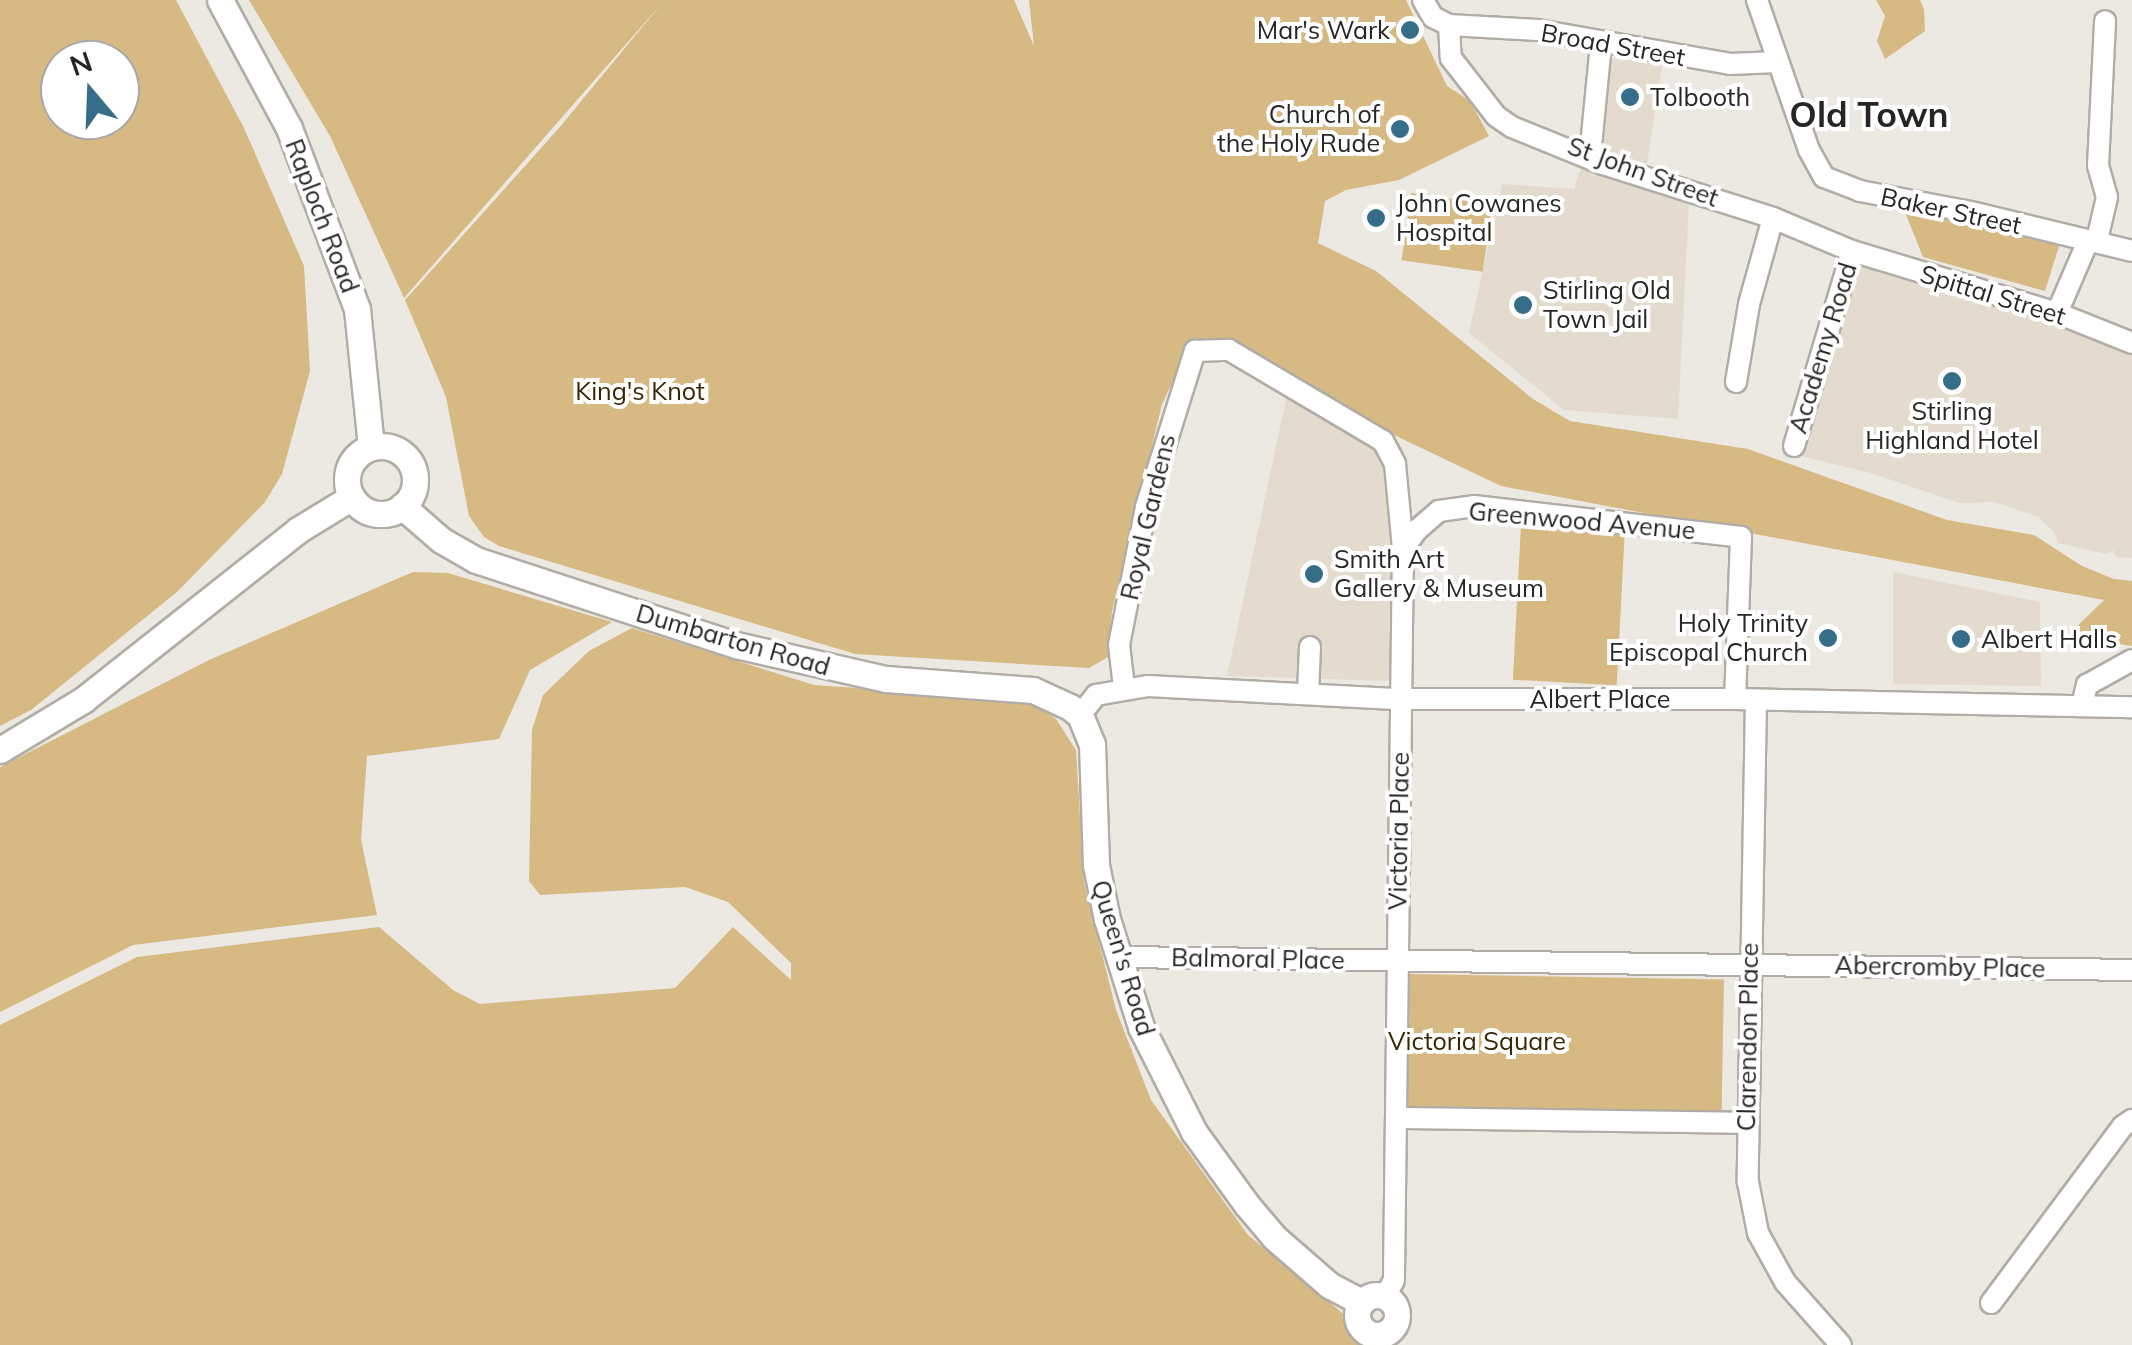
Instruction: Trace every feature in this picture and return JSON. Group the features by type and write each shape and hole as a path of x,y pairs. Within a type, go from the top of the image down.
{"main road":[{"name":"Raploch Road","path":"220,0 289,128 357,309 371,448"},
{"path":"371,448 394,448 411,463 415,482 402,506 381,514 352,497 350,468 371,448"},
{"path":"0,750 83,700 298,530 352,497"},
{"name":"Dumbarton Road","path":"402,506 442,540 476,560 736,645 886,679 1033,690 1061,699 1080,715"},
{"name":"Queen's Road","path":"1080,715 1094,751 1096,865 1140,1027 1203,1146 1275,1238 1329,1285 1373,1299"},
{"path":"1373,1299 1396,1310 1399,1336 1364,1330 1357,1320 1373,1299"}],"street":[{"path":"1423,0 1434,17 1449,25"},
{"name":"Baker Street","path":"1758,0 1817,168 1836,183 2132,252"},
{"path":"2057,313 2108,198 2098,166 2105,21"},
{"name":"Broad Street","path":"1449,25 1538,30 1730,64 1777,62"},
{"name":"St John Street","path":"1449,25 1452,58 1496,116 1512,127 1773,218 1852,251"},
{"path":"1590,156 1601,42"},
{"path":"1736,382 1749,304 1773,218"},
{"name":"Spittal Street","path":"1852,251 2057,313 2132,343"},
{"name":"Academy Road","path":"1794,446 1852,251"},
{"name":"Royal Gardens","path":"1124,686 1120,645 1146,507 1194,351 1229,350 1383,440 1394,464 1403,548"},
{"name":"Greenwood Avenue","path":"1403,548 1439,511 1474,506 1741,537"},
{"name":"Clarendon Place","path":"1741,537 1748,1182 1758,1234 1785,1282 1841,1345"},
{"name":"Victoria Place","path":"1398,962 1403,548"},
{"path":"1308,694 1310,647"},
{"path":"2082,706 2087,685 2132,660"},
{"path":"1080,715 1096,695 1124,686"},
{"name":"Albert Place","path":"1124,686 1400,700 1745,700 2132,707"},
{"name":"Balmoral Place","path":"1118,957 1398,962"},
{"path":"1373,1299 1394,1280 1398,962 1748,964"},
{"name":"Abercromby Place","path":"1748,964 2132,970"},
{"path":"1398,1118 1746,1124"},
{"path":"1991,1304 2123,1126 2132,1120"}],"shaded area":[{"name":"Tolbooth","path":"1604,57 1662,65 1647,165 1599,150"},
{"path":"1581,168 1689,202 1678,419 1564,410 1469,333 1502,184 1574,189"},
{"path":"1856,262 2132,351 2132,558 2116,557 2113,550 2107,554 2058,543 2055,533 2038,517 1995,502 1959,503 1871,473 1801,456"},
{"path":"1289,385 1378,447 1390,481 1393,681 1227,676"},
{"path":"1893,572 2040,602 2041,686 1893,684"}],"green space":[{"path":"0,0 176,0 244,128 304,266 310,371 282,474 265,502 177,592 31,710 0,726"},
{"name":"King's Knot","path":"249,0 1014,0 1034,46 1029,0 1406,0 1447,86 1470,101 1489,136 1399,180 1346,190 1325,201 1318,243 1376,271 1533,399 1570,421 1748,449 1947,520 2034,535 2082,566 2114,579 2132,581 2132,646 2067,636 2104,600 1501,486 1350,414 1227,344 1184,358 1162,404 1112,611 1108,657 1089,668 855,654 499,546 484,537 469,516 446,397 405,300 559,128 662,3 404,298 330,136"},
{"path":"1876,0 1920,0 1924,9 1925,31 1885,59 1877,41 1885,16"},
{"path":"1411,193 1492,204 1483,272 1402,260"},
{"path":"1903,207 2060,243 2045,291 1923,257"},
{"path":"1521,525 1625,530 1617,685 1513,680"},
{"path":"413,572 448,573 612,622 530,670 499,739 367,756 361,840 377,915 133,945 0,1012 0,767 209,660"},
{"path":"632,628 814,685 1018,699 1039,705 1056,719 1076,750 1084,882 1116,1010 1151,1100 1248,1235 1381,1345 0,1345 0,1025 137,957 379,927 453,990 480,1004 675,988 733,927 791,980 791,963 728,902 685,887 540,895 529,881 532,730 543,695 589,651"},
{"name":"Victoria Square","path":"1410,974 1724,979 1722,1111 1408,1106"}],"place":[{"name":"Mar's Wark","path":"1410,30"},
{"name":"Tolbooth","path":"1630,97"},
{"name":"Church of the Holy Rude","path":"1400,129"},
{"name":"John Cowanes Hospital","path":"1376,218"},
{"name":"Stirling Old Town Jail","path":"1523,305"},
{"name":"Stirling Highland Hotel","path":"1952,381"},
{"name":"Smith Art Gallery & Museum","path":"1314,574"},
{"name":"Holy Trinity Episcopal Church","path":"1828,638"},
{"name":"Albert Halls","path":"1961,639"}],"district":[{"name":"Old Town","path":"1869,114"}]}
